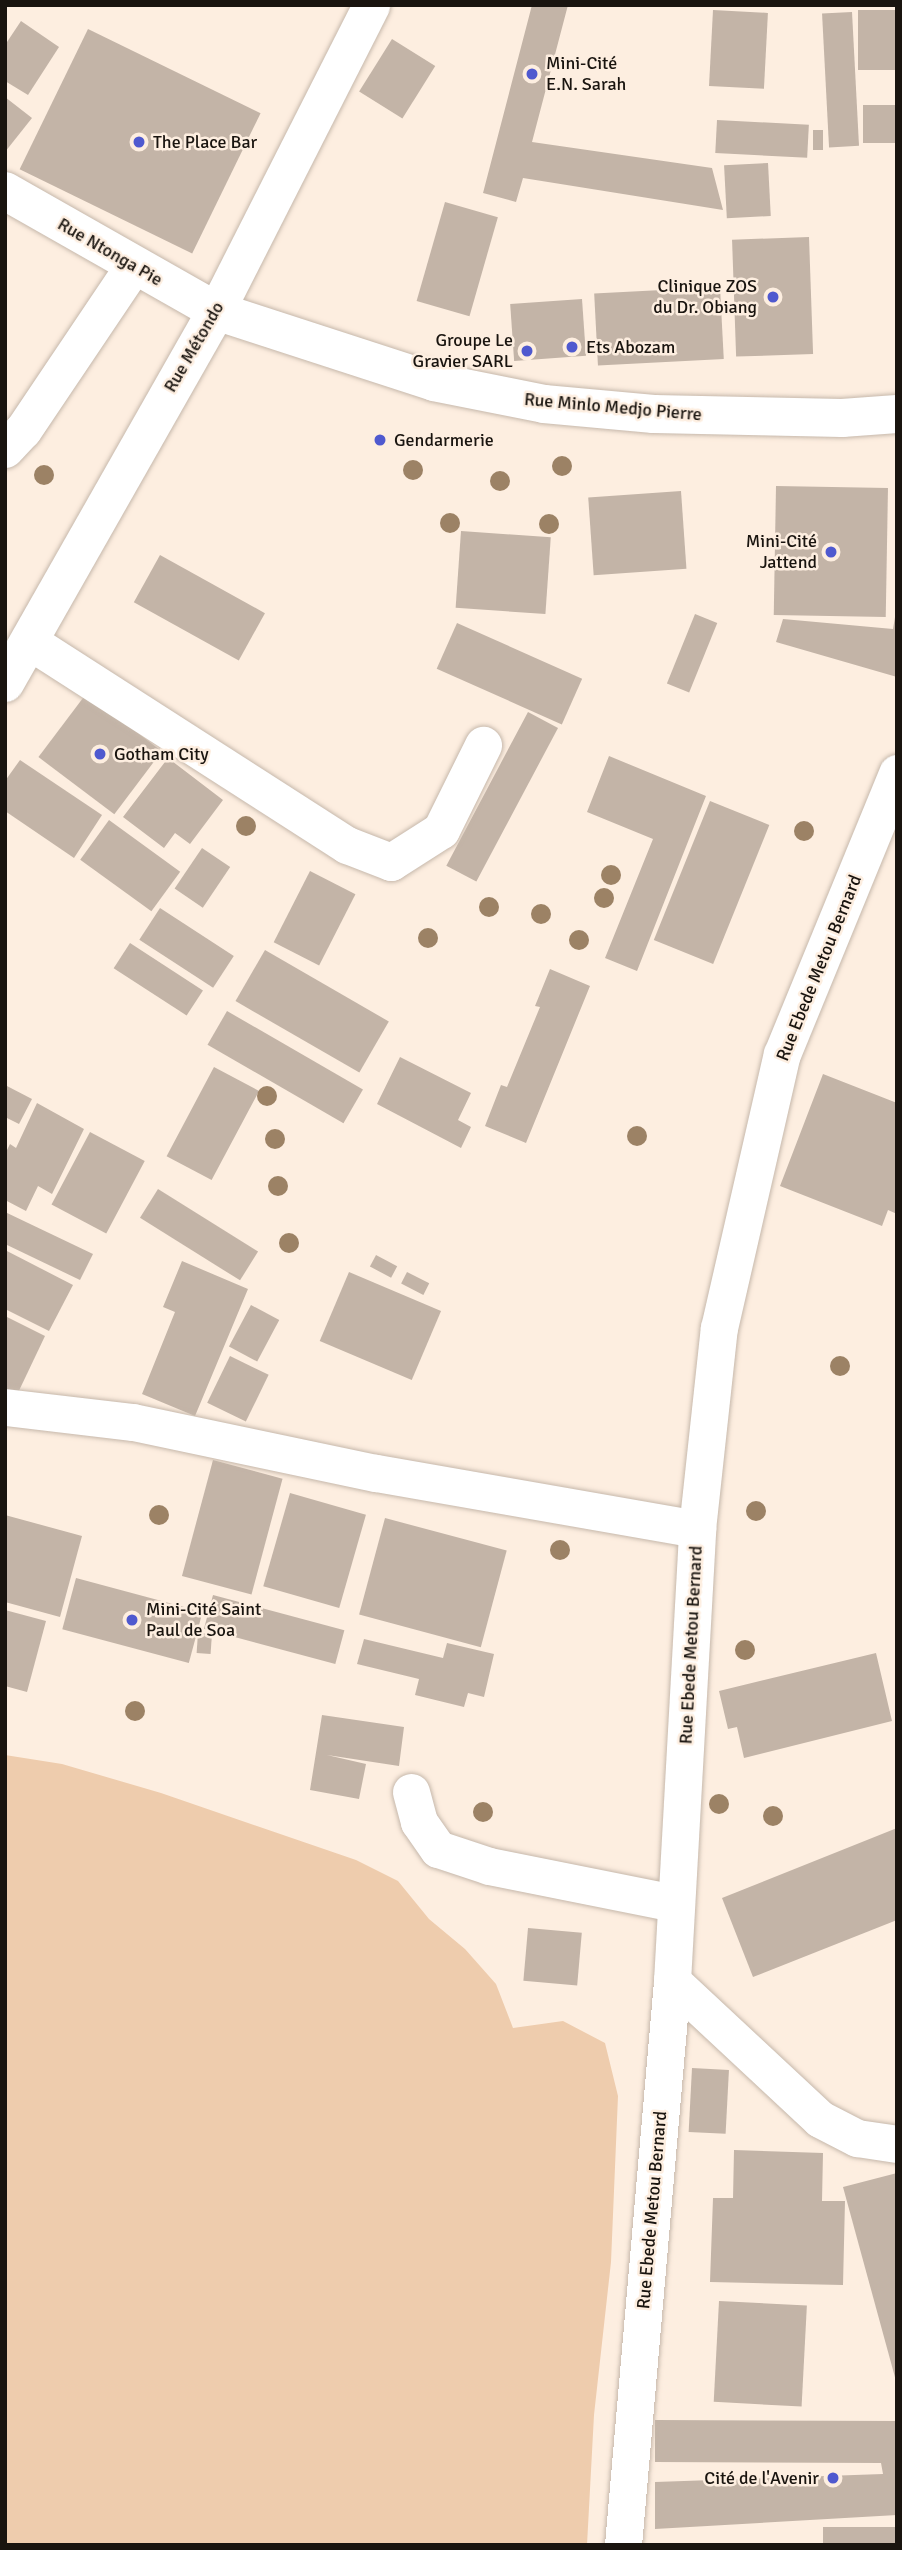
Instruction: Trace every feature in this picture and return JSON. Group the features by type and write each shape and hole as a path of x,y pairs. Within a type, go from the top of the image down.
{"street":[{"name":"Rue Métondo","path":"5,683 216,311 371,5"},
{"name":"Rue Ntonga Pie","path":"5,191 132,266 216,311"},
{"path":"5,449 23,430 132,266"},
{"name":"Rue Minlo Medjo Pierre","path":"216,311 434,382 544,404 654,414 842,418 897,414"},
{"path":"29,641 346,845 391,862 441,830 483,745"},
{"name":"Rue Ebede Metou Bernard","path":"623,2545 672,1982 697,1529 719,1328 782,1054 897,773"},
{"path":"5,1407 133,1422 376,1473 697,1529"},
{"path":"411,1791 419,1822 438,1849 489,1866 675,1903"},
{"path":"672,1982 820,2119 857,2138 897,2144"}],"shaded area":[{"path":"5,1755 62,1764 161,1793 356,1860 398,1881 429,1919 465,1949 496,1984 513,2028 563,2021 605,2043 618,2096 611,2262 594,2415 587,2545 5,2545"}],"building":[{"name":"Mini-Cité E.N. Sarah","path":"532,5 568,5 532,142 712,168 723,210 523,178 516,202 483,193"},
{"path":"713,10 768,13 764,89 709,86"},
{"path":"858,10 897,10 897,70 858,70"},
{"path":"852,12 859,146 829,147 822,14"},
{"path":"21,21 59,47 28,95 5,81 5,45"},
{"name":"The Place Bar","path":"88,29 261,113 192,253 20,169"},
{"path":"392,39 435,66 402,119 359,92"},
{"path":"5,97 32,118 5,152"},
{"path":"863,105 897,105 897,143 863,143"},
{"path":"717,120 809,125 807,158 715,153"},
{"path":"813,130 823,130 823,150 813,150"},
{"path":"768,163 771,216 727,218 724,165"},
{"path":"445,202 498,217 469,316 417,301"},
{"name":"Clinique ZOS du Dr. Obiang","path":"809,237 813,354 736,357 732,240"},
{"path":"720,287 724,359 598,365 594,294"},
{"path":"582,299 586,356 514,361 510,304"},
{"name":"Mini-Cité Jattend","path":"776,486 888,488 886,617 774,615"},
{"path":"681,491 686,569 594,575 588,497"},
{"path":"461,531 551,537 545,614 456,608"},
{"path":"160,555 265,613 239,660 134,602"},
{"path":"695,614 717,623 689,693 667,684"},
{"path":"895,617 897,677 776,642 783,619 893,629"},
{"path":"457,623 582,679 562,724 437,669"},
{"name":"Gotham City","path":"86,694 162,751 114,814 38,757"},
{"path":"528,712 558,728 476,882 446,866"},
{"path":"609,756 706,796 637,971 605,958 653,839 587,812"},
{"path":"168,758 223,800 190,844 175,833 164,848 123,817"},
{"path":"20,760 102,815 74,858 5,811 5,781"},
{"path":"710,801 769,825 713,964 654,940"},
{"path":"109,820 180,872 151,911 80,860"},
{"path":"202,848 230,867 203,908 175,889"},
{"path":"310,871 355,894 319,965 274,942"},
{"path":"160,908 234,956 213,988 139,940"},
{"path":"130,943 203,990 187,1016 114,968"},
{"path":"265,950 389,1021 359,1073 236,1001"},
{"path":"550,969 590,986 526,1143 485,1126 501,1085 507,1087 540,1007 535,1006"},
{"path":"227,1011 363,1090 343,1123 208,1045"},
{"path":"400,1057 471,1093 458,1120 471,1127 461,1148 377,1104"},
{"path":"214,1067 259,1091 212,1180 167,1156"},
{"path":"823,1074 897,1103 897,1214 888,1210 882,1226 780,1186"},
{"path":"5,1085 32,1099 19,1124 5,1117"},
{"path":"37,1103 84,1129 52,1194 38,1186 26,1211 5,1200 5,1154 10,1144 16,1148"},
{"path":"90,1132 145,1161 106,1234 52,1204"},
{"path":"158,1189 258,1252 240,1280 140,1218"},
{"path":"5,1212 93,1254 80,1280 5,1244"},
{"path":"5,1250 73,1285 49,1331 5,1309"},
{"path":"376,1255 397,1266 391,1278 370,1266"},
{"path":"182,1261 248,1289 195,1416 142,1394 175,1312 163,1307"},
{"path":"349,1272 441,1311 412,1380 320,1341"},
{"path":"407,1272 429,1283 423,1295 401,1284"},
{"path":"251,1305 279,1320 257,1362 229,1346"},
{"path":"5,1316 45,1336 16,1397 5,1392"},
{"path":"230,1356 269,1375 246,1422 207,1403"},
{"path":"213,1460 283,1479 251,1595 182,1576"},
{"path":"290,1493 366,1515 339,1608 263,1586"},
{"path":"5,1515 82,1536 60,1617 5,1602"},
{"path":"385,1518 507,1551 481,1647 359,1615"},
{"name":"Mini-Cité Saint Paul de Soa","path":"76,1578 203,1612 189,1663 62,1629"},
{"path":"213,1595 344,1630 335,1664 204,1629"},
{"path":"5,1610 46,1621 27,1692 5,1686"},
{"path":"198,1633 212,1634 211,1654 197,1653"},
{"path":"364,1639 443,1658 447,1643 494,1654 484,1697 468,1693 464,1707 415,1695 419,1679 357,1664"},
{"path":"876,1653 892,1721 744,1758 737,1727 728,1729 719,1691"},
{"path":"322,1715 404,1727 399,1766 327,1755 366,1764 359,1799 310,1790"},
{"path":"897,1828 897,1920 753,1977 722,1898"},
{"path":"528,1928 582,1933 577,1986 523,1981"},
{"path":"692,2068 729,2070 726,2134 689,2132"},
{"path":"734,2150 823,2153 822,2201 845,2201 843,2285 710,2282 713,2198 733,2198"},
{"path":"897,2173 897,2380 896,2381 843,2187"},
{"path":"719,2301 807,2306 802,2406 714,2402"},
{"name":"Cité de l'Avenir","path":"655,2420 897,2421 897,2515 655,2529 655,2482 883,2474 881,2463 655,2462"},
{"path":"823,2527 897,2527 897,2545 823,2545"}],"place":[{"name":"Mini-Cité E.N. Sarah","path":"532,74"},
{"name":"The Place Bar","path":"139,142"},
{"name":"Clinique ZOS du Dr. Obiang","path":"773,297"},
{"name":"Ets Abozam","path":"572,347"},
{"name":"Groupe Le Gravier SARL","path":"527,351"},
{"name":"Gendarmerie","path":"380,440"},
{"name":"Mini-Cité Jattend","path":"831,552"},
{"name":"Gotham City","path":"100,754"},
{"name":"Mini-Cité Saint Paul de Soa","path":"132,1620"},
{"name":"Cité de l'Avenir","path":"833,2478"}]}
